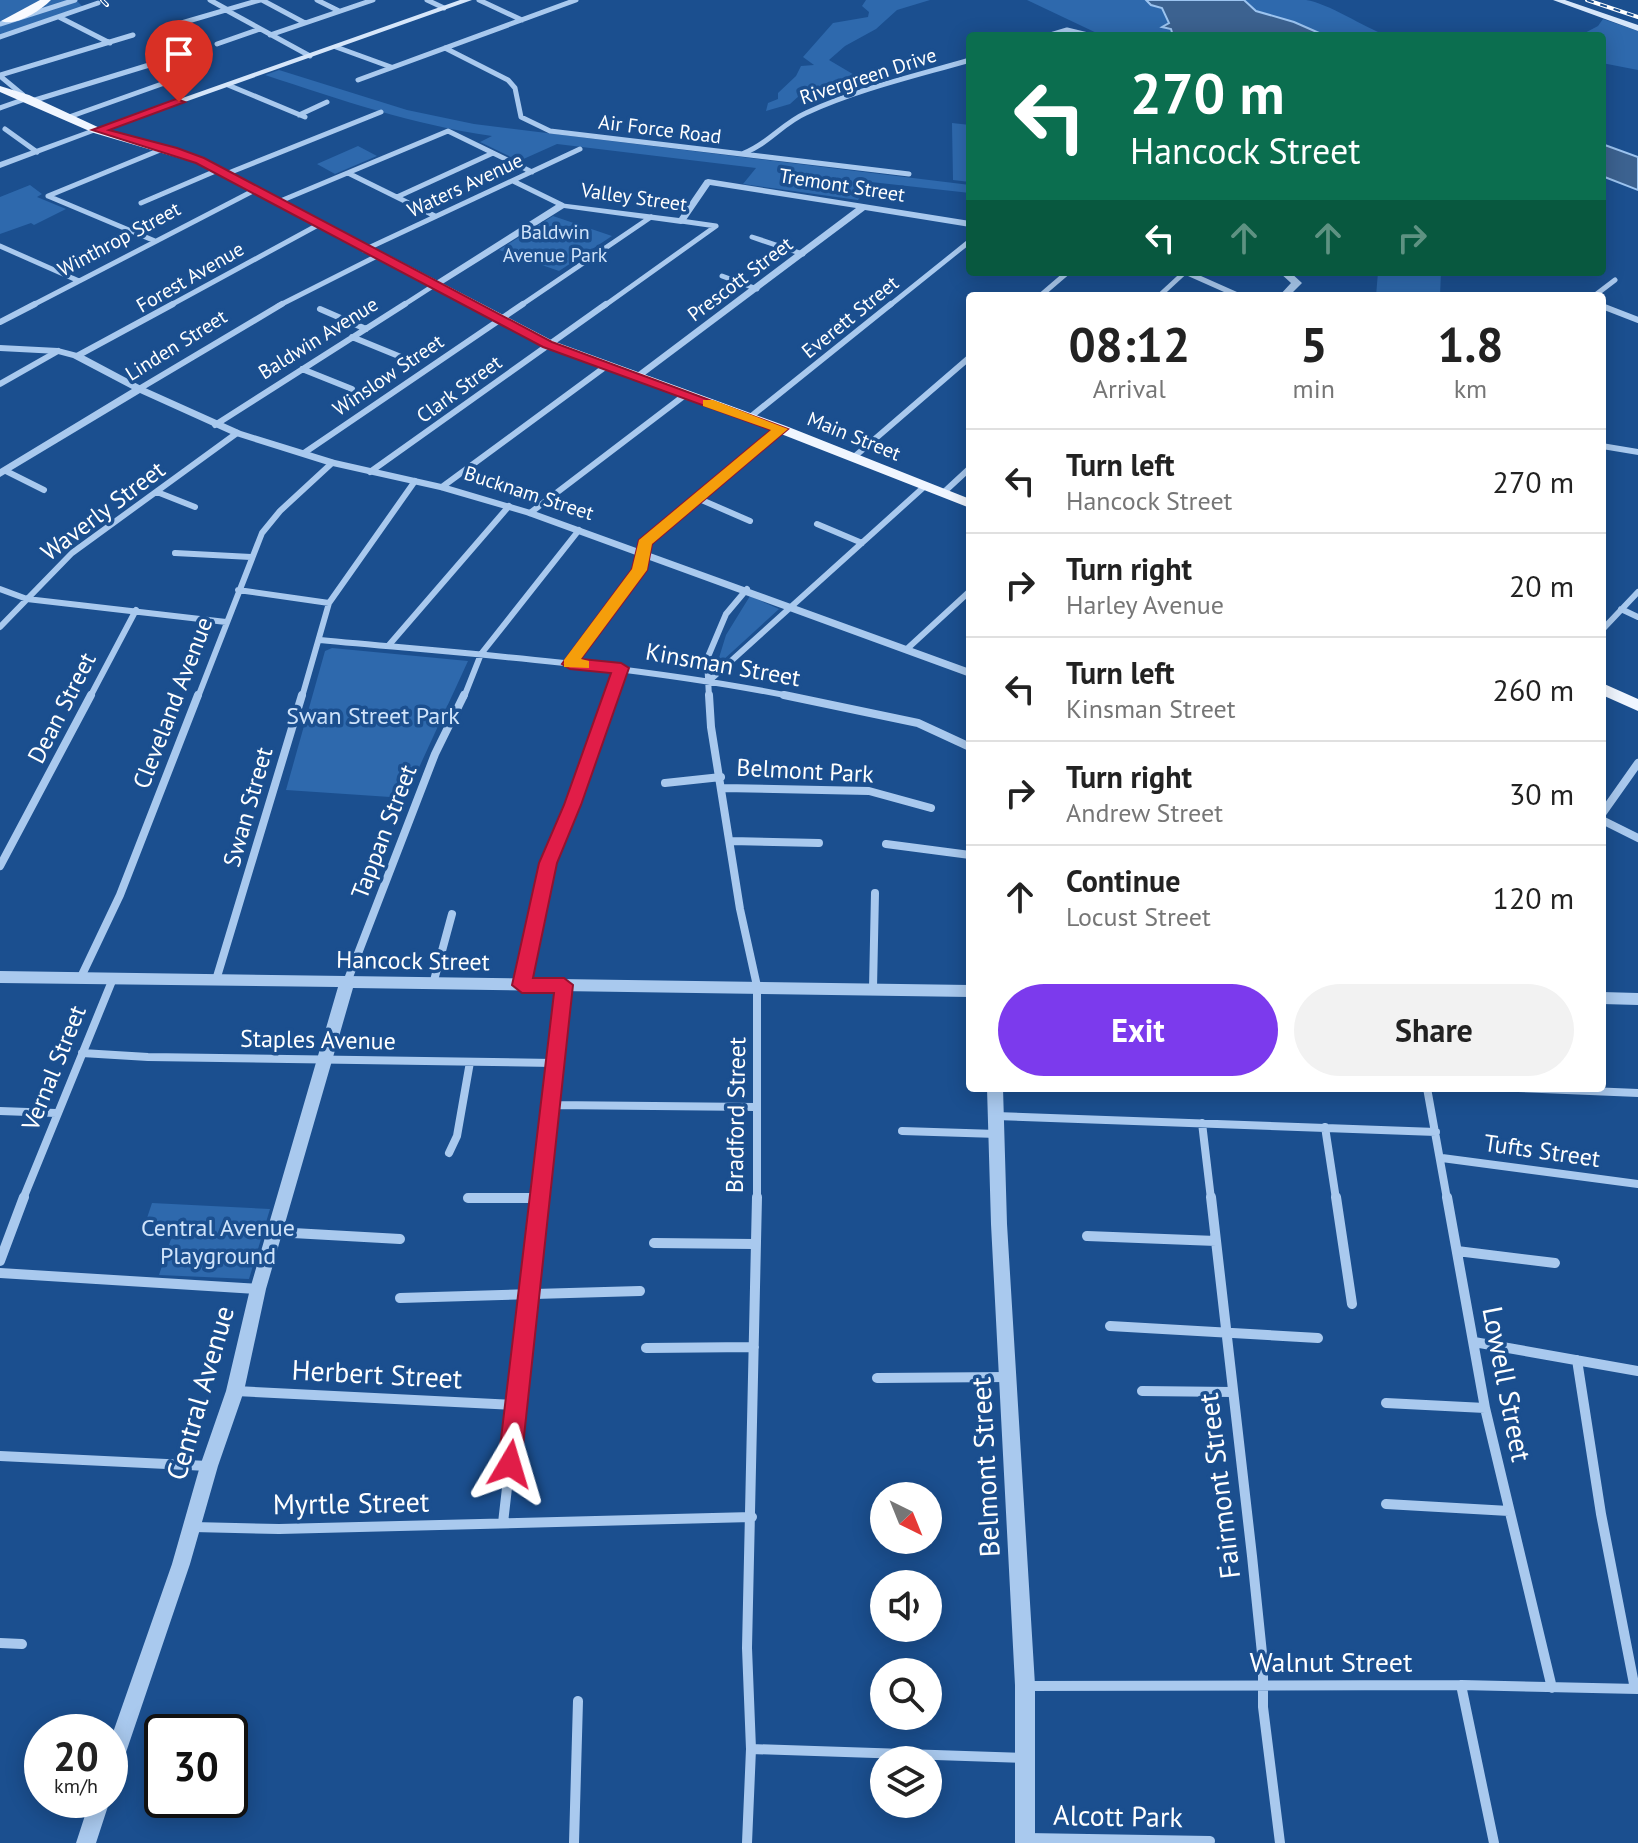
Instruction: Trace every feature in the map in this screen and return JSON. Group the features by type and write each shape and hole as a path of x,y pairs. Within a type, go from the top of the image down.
{"highway":[{"path":"2,22 38,7 46,0"}],"main road":[{"path":"97,130 468,0"},
{"path":"1557,0 1638,25"},
{"path":"1571,0 1638,25"},
{"name":"Main Street","path":"0,89 29,97 97,130 165,148 222,172 364,250 548,344 781,429 966,502"},
{"path":"1606,690 1638,706"}],"street":[{"path":"2,22 75,0"},
{"path":"210,0 310,56"},
{"path":"161,29 261,0 305,23"},
{"path":"317,0 339,11"},
{"path":"270,35 372,0"},
{"path":"427,0 444,8"},
{"path":"479,0 522,20"},
{"path":"358,80 576,0"},
{"path":"0,37 98,3"},
{"path":"59,17 110,43"},
{"path":"217,44 260,29"},
{"path":"0,76 133,35"},
{"path":"336,47 392,67"},
{"name":"Air Force Road","path":"445,48 508,80 515,88 517,111 540,128 909,174"},
{"name":"Rivergreen Drive","path":"739,154 762,146 787,121 820,107 966,61"},
{"path":"0,108 29,97 159,62"},
{"path":"69,117 187,75"},
{"name":"Main Street","path":"0,76 29,97"},
{"path":"228,85 302,116 327,102"},
{"path":"141,203 381,112"},
{"path":"5,129 37,152"},
{"path":"0,165 97,130"},
{"path":"278,202 448,131 532,172"},
{"path":"155,241 48,196 165,148"},
{"name":"Waters Avenue","path":"364,250 580,149"},
{"path":"397,197 493,153"},
{"path":"348,173 435,216"},
{"name":"Valley Street","path":"513,181 562,205 716,226 684,249"},
{"name":"Tremont Street","path":"681,221 708,182 966,223"},
{"name":"Winthrop Street","path":"0,322 255,190"},
{"name":"Baldwin Avenue","path":"215,425 562,205"},
{"name":"Prescott Street","path":"637,378 863,207"},
{"name":"Winslow Street","path":"304,453 651,217"},
{"name":"Forest Avenue","path":"77,356 318,225"},
{"path":"752,237 803,254"},
{"name":"Everett Street","path":"749,418 966,244"},
{"path":"0,246 79,281"},
{"name":"Clark Street","path":"370,472 684,249"},
{"name":"Linden Street","path":"3,473 264,313 377,256"},
{"path":"722,276 757,289"},
{"path":"1045,292 1063,276"},
{"path":"1163,292 1181,276"},
{"path":"1194,276 1232,292"},
{"path":"1288,292 1297,283 1289,276"},
{"path":"1599,292 1615,280"},
{"path":"1606,308 1638,320"},
{"path":"320,309 366,329"},
{"path":"352,337 401,357"},
{"name":"Bucknam Street","path":"0,348 58,351 77,356 139,389 237,433 332,463 442,487 509,506 747,589 966,671"},
{"path":"0,384 58,351"},
{"path":"854,457 966,360"},
{"path":"442,487 605,367"},
{"path":"302,369 352,389"},
{"path":"530,513 685,395"},
{"path":"570,664 639,570 645,553 644,543 781,429"},
{"name":"Waverly Street","path":"0,627 72,553 237,433"},
{"path":"1606,447 1638,452"},
{"name":"Cleveland Avenue","path":"80,979 120,895 262,533 280,511 332,463"},
{"path":"943,493 966,472"},
{"path":"3,473 44,490"},
{"name":"Swan Street","path":"216,980 329,603 415,481"},
{"path":"710,680 925,486"},
{"path":"157,492 195,507"},
{"path":"697,498 750,521"},
{"path":"389,645 509,506"},
{"path":"817,524 862,543"},
{"name":"Tappan Street","path":"347,982 435,754 455,719 481,654 579,530"},
{"path":"175,553 251,557"},
{"path":"0,589 27,599 226,622"},
{"name":"Bradford Street","path":"747,589 726,614 707,659 711,727 740,909 757,986 752,1517 747,1648 751,1749 747,1843"},
{"path":"238,590 329,603"},
{"path":"1606,626 1638,592"},
{"path":"908,648 966,595"},
{"path":"1621,609 1638,617"},
{"name":"Dean Street","path":"0,866 136,610"},
{"name":"Kinsman Street","path":"320,640 621,668 710,680 918,723 966,745"},
{"path":"522,985 548,863 573,805 621,668"},
{"path":"1606,811 1638,763"},
{"path":"1628,777 1638,782"},
{"name":"Belmont Park","path":"665,783 722,782 869,791 931,808"},
{"path":"1606,819 1638,838"},
{"path":"731,841 819,843"},
{"path":"886,844 966,854"},
{"path":"873,988 875,893"},
{"path":"433,984 452,914"},
{"name":"Hancock Street","path":"0,977 966,991"},
{"name":"Vernal Street","path":"0,1261 56,1113 112,981"},
{"name":"Central Avenue","path":"128,1718 181,1564 209,1466 235,1391 258,1289 347,982"},
{"path":"503,1523 564,985"},
{"path":"1606,998 1638,999"},
{"name":"Staples Avenue","path":"82,1053 148,1057 554,1063"},
{"path":"449,1153 457,1136 470,1062"},
{"name":"Belmont Street","path":"995,1092 1025,1685 1025,1841"},
{"name":"Lowell Street","path":"1428,1092 1485,1408 1552,1688"},
{"path":"1606,1092 1638,1093"},
{"path":"551,1105 756,1107"},
{"path":"0,1111 56,1113"},
{"path":"902,1131 996,1125 1202,1123 1436,1132"},
{"name":"Fairmont Street","path":"1202,1123 1280,1843"},
{"path":"1325,1127 1352,1304"},
{"name":"Tufts Street","path":"1442,1158 1638,1184"},
{"path":"468,1198 540,1198"},
{"path":"275,1232 400,1239"},
{"path":"1087,1236 1216,1241"},
{"path":"654,1243 754,1244"},
{"path":"1457,1251 1555,1263"},
{"path":"0,1273 258,1289"},
{"path":"400,1298 640,1291"},
{"path":"1110,1326 1318,1338"},
{"path":"1474,1342 1638,1371"},
{"path":"646,1348 754,1347"},
{"path":"1577,1360 1601,1514 1637,1689"},
{"path":"877,1378 1008,1377"},
{"name":"Herbert Street","path":"235,1391 516,1405"},
{"path":"1142,1391 1232,1392"},
{"path":"1386,1403 1485,1408"},
{"path":"0,1456 209,1466"},
{"path":"1386,1504 1509,1511"},
{"name":"Myrtle Street","path":"191,1527 279,1529 752,1517"},
{"path":"0,1643 22,1644"},
{"name":"Walnut Street","path":"1025,1685 1461,1685 1637,1689"},
{"path":"1461,1685 1494,1843"},
{"path":"574,1843 578,1701"},
{"path":"751,1749 1025,1758"},
{"path":"86,1843 94,1818"},
{"name":"Alcott Park","path":"1025,1841 1210,1841"}],"green space":[{"path":"0,0 76,0 83,7 0,35"},
{"path":"866,0 930,0 897,10 876,29 845,46 829,60 873,86 859,91 842,81 837,86 809,87 790,104 766,111 768,103 778,99 778,93 796,76 801,66 814,65 803,57 833,23 868,17 869,12 862,6"},
{"path":"1027,0 1147,0 1163,6 1169,23 1162,27 1172,32 1095,32"},
{"path":"1241,0 1306,0 1335,10 1379,32 1312,32 1254,11"},
{"path":"1603,19 1638,31 1638,70 1606,64 1606,32 1587,32"},
{"path":"279,70 407,110 474,124 966,185 966,193 871,182 858,200 743,184 756,168 557,144 519,161 480,142 492,136 406,118 265,75"},
{"path":"952,123 966,125 966,182 953,180"},
{"path":"358,146 377,156 335,174 317,164"},
{"path":"30,185 42,194 37,197 66,209 34,225 31,223 0,234 0,197"},
{"name":"Baldwin Avenue Park","path":"553,216 612,236 559,271 499,250"},
{"path":"1378,276 1441,276 1440,292 1376,292"},
{"path":"750,596 779,609 721,662 718,661 726,635"},
{"name":"Swan Street Park","path":"332,648 468,661 405,798 286,790 325,651"},
{"name":"Central Avenue Playground","path":"152,1203 270,1209 249,1279 159,1275 175,1227 145,1224"}],"shaded area":[{"path":"1146,0 1244,0 1256,11 1317,32 1172,32 1162,27 1169,23 1162,8"},
{"path":"1606,145 1638,157 1638,190 1606,178"}],"railway":[{"path":"102,0 107,5"},
{"path":"1587,0 1638,17"}],"slow traffic":[{"path":"583,665 570,664 639,570 645,553 644,543 781,429 708,403"}],"route":[{"path":"179,102 97,130 186,154 548,344 781,429 644,543 645,553 639,570 570,664 621,668 573,805 548,863 522,985 564,985 510,1464"}]}
